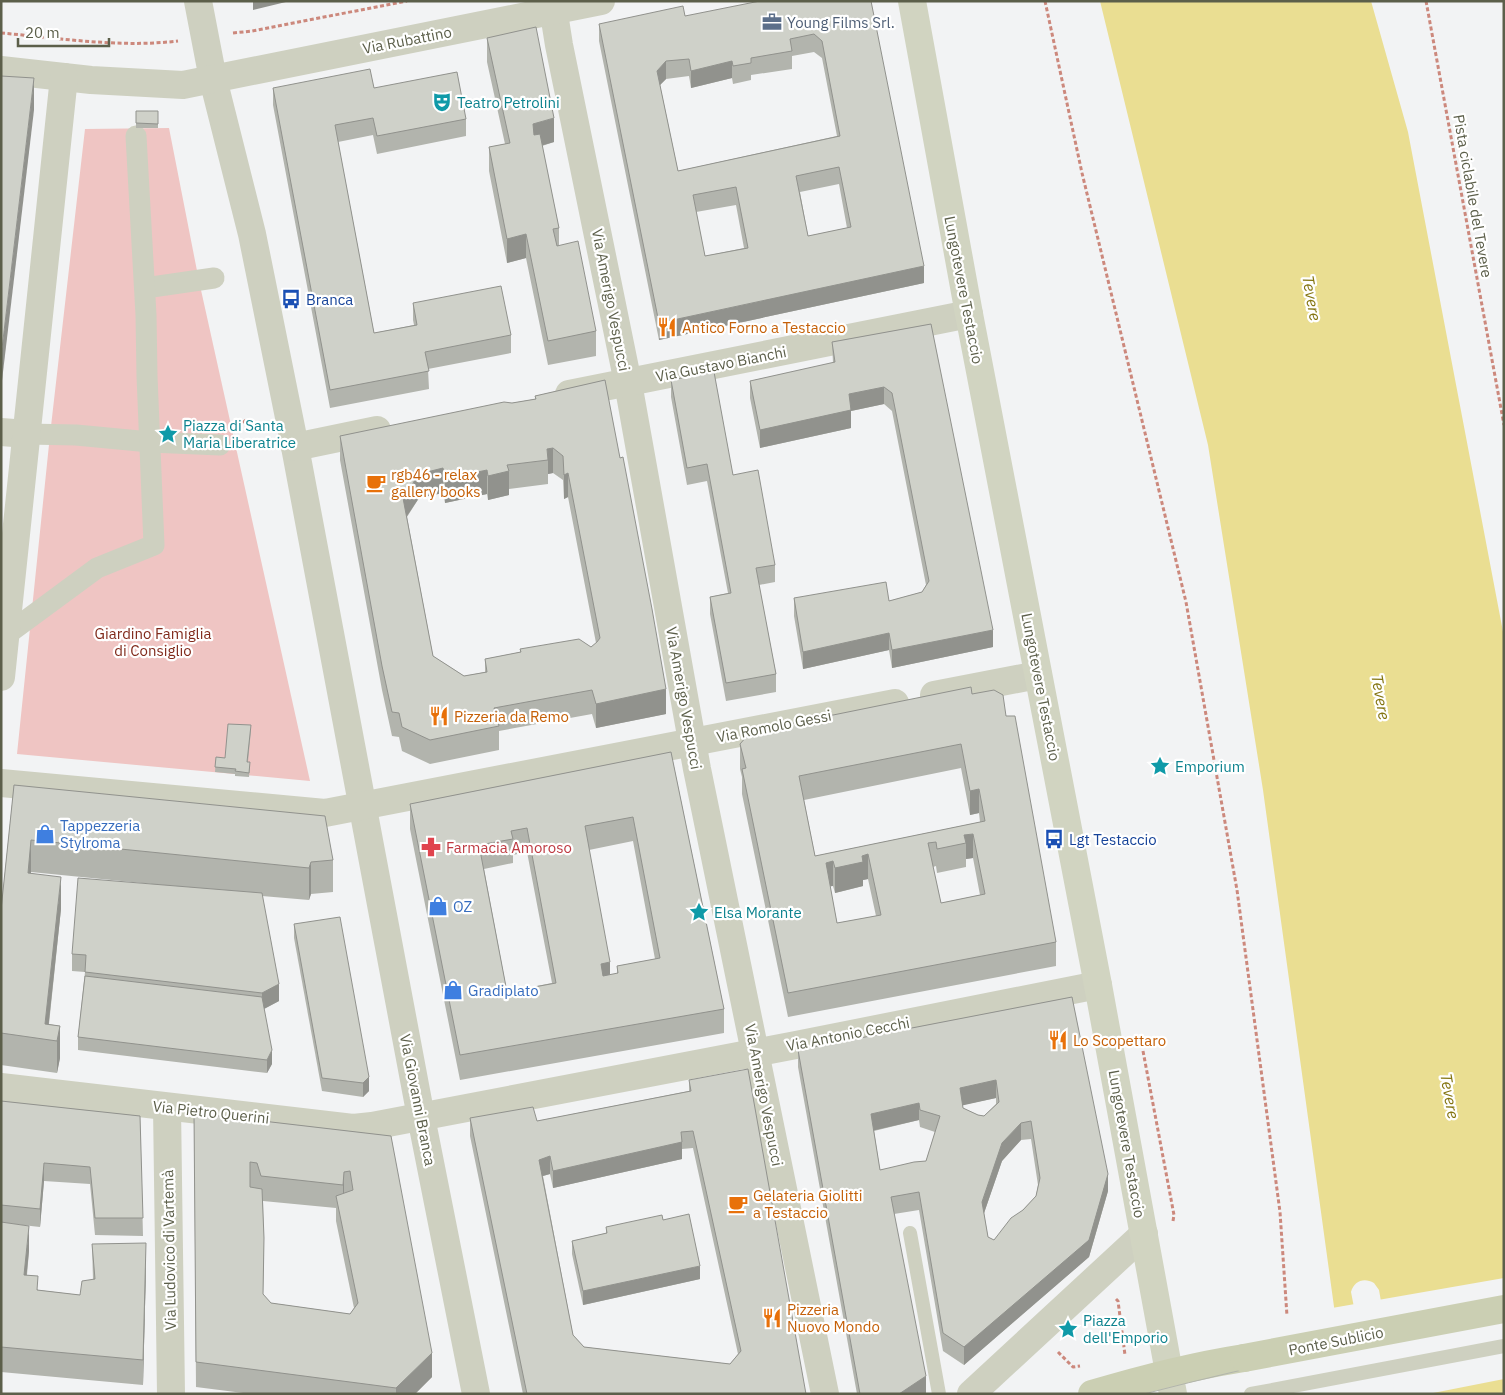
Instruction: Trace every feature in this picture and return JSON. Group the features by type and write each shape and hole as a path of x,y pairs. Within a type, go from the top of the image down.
{"main road":[{"name":"Lungotevere Testaccio","path":"912,1 969,314 1144,1234 1180,1376"},
{"name":"Ponte Sublicio","path":"1180,1376 1211,1364 1504,1309"},
{"path":"1092,1394 1180,1376"}],"street":[{"path":"1,782 325,813 363,806 295,447 252,234 213,79 198,1"},
{"name":"Via Rubattino","path":"213,79 553,6 602,1"},
{"name":"Via Amerigo Vespucci","path":"553,6 628,383 692,742 825,1394"},
{"path":"1,70 91,80 183,86 213,79"},
{"path":"1,676 6,635 14,433 64,77"},
{"path":"6,635 97,568 154,545 145,288 136,136"},
{"path":"145,288 214,278"},
{"name":"Via Gustavo Bianchi","path":"550,398 969,314"},
{"path":"295,447 402,425"},
{"path":"14,433 76,435 220,446"},
{"name":"Via Romolo Gessi","path":"363,806 1038,675"},
{"name":"Via Giovanni Branca","path":"363,806 421,1117 476,1394"},
{"name":"Via Antonio Cecchi","path":"421,1117 1098,985"},
{"name":"Via Pietro Querini","path":"1,1087 353,1128 421,1117"},
{"name":"Via Ludovico di Vartemà","path":"167,1107 171,1394"},
{"path":"972,1394 1144,1234"}],"lane":[{"path":"910,1233 938,1394"},
{"path":"1250,1394 1504,1346"}],"path":[{"path":"1,33 93,43 171,42 252,31 407,1"},
{"path":"1045,1 1082,174 1186,602 1237,890 1280,1212 1287,1316"},
{"name":"Pista ciclabile del Tevere","path":"1426,1 1504,425"},
{"path":"1097,1278 1118,1301 1125,1355 1116,1357"},
{"path":"1037,1333 1073,1367 1082,1365"}],"green space":[{"name":"Giardino Famiglia di Consiglio","path":"169,128 199,281 310,781 17,754 50,435 85,129"}],"water":[{"name":"Tevere","path":"1100,1 1371,1 1408,132 1504,637 1504,1394 1394,1394 1396,1387 1379,1290 1374,1283 1363,1280 1354,1285 1351,1292 1371,1394 1346,1394 1263,790 1208,445"}],"pier":[{"path":"1504,1278 1504,1379 1428,1394 1392,1394 1394,1387 1378,1300"},
{"path":"1355,1304 1373,1394 1343,1394 1332,1308"}],"building":[{"path":"760,1 871,1 924,266 659,323 599,24 683,6 685,16","holes":["814,34 822,41 840,136 678,171 657,71 666,61 689,59 691,71 732,61 733,66 751,63 751,58 792,51 790,39","839,167 851,227 808,236 796,176","736,187 748,248 705,256 693,195"]},
{"path":"536,27 554,118 533,124 534,135 540,134 559,228 553,229 557,246 578,241 596,331 548,341 526,234 507,239 489,147 510,143 487,38"},
{"path":"370,69 374,88 457,72 466,119 377,136 373,118 335,125 374,333 417,325 413,303 501,286 511,335 425,352 429,371 330,390 273,88"},
{"path":"1,76 34,78 1,357"},
{"path":"136,111 158,111 158,124 136,123"},
{"path":"931,324 993,630 892,650 889,633 803,652 794,598 886,582 889,601 922,592 929,581 892,393 884,387 849,394 851,410 760,430 750,381 835,362 832,342"},
{"path":"714,372 733,475 758,470 775,565 756,568 776,674 726,683 710,597 731,593 707,464 687,468 671,380"},
{"path":"605,380 620,458 623,457 666,689 596,704 592,690 494,708 499,726 430,740 402,727 399,713 392,712 340,436 504,402 512,403 536,399 535,396","holes":["553,448 563,456 564,475 568,473 600,638 591,647 579,639 520,649 521,652 485,659 487,672 464,676 433,656 403,498 419,474 443,468 445,479 487,470 488,476 509,471 507,465 548,460 547,449"]},
{"path":"971,687 972,694 994,690 1003,695 1006,716 1015,716 1056,942 788,993 742,769 746,768 740,744 747,736 775,732 774,727","holes":["961,744 970,791 979,789 985,821 815,856 799,776","973,834 985,894 941,903 928,843 936,842 937,849 966,843 964,835","868,854 881,915 837,923 826,863 833,861 835,868 863,862 862,856"]},
{"path":"228,724 251,725 247,762 250,762 249,773 235,771 236,769 215,767 216,757 225,758"},
{"path":"671,752 724,1009 460,1055 410,804","holes":["633,817 660,958 617,966 618,973 603,976 601,964 610,962 585,826","527,828 556,983 507,992 479,845 513,839 511,831"]},
{"path":"14,785 325,816 333,860 311,862 309,868 31,840 28,873 61,877 45,1024 60,1026 57,1041 1,1033 1,910"},
{"path":"78,878 262,893 279,984 262,993 85,972 86,955 72,954"},
{"path":"340,917 369,1077 363,1083 322,1078 294,924"},
{"path":"85,976 262,997 272,1050 267,1060 78,1037"},
{"path":"1072,997 1108,1174 1089,1240 964,1347 943,1333 919,1192 891,1197 926,1376 899,1394 860,1394 798,1050","holes":["996,1080 999,1102 984,1116 963,1108 960,1088","919,1103 920,1110 940,1116 926,1161 880,1170 871,1114","1031,1121 1040,1178 1036,1196 1023,1210 1011,1218 994,1240 988,1237 982,1202 1002,1143 1021,1123"]},
{"path":"748,1069 806,1394 527,1394 470,1118 533,1107 537,1121 691,1091 689,1080","holes":["693,1131 741,1351 730,1364 584,1347 573,1335 539,1160 550,1156 553,1171 682,1142 681,1132"]},
{"path":"1,1101 140,1116 143,1218 95,1218 90,1167 44,1163 40,1209 1,1205"},
{"path":"194,1113 391,1136 432,1353 396,1388 196,1362","holes":["250,1162 257,1163 261,1176 343,1185 344,1172 350,1171 353,1190 336,1196 358,1303 350,1314 271,1303 263,1294 264,1238 262,1189 250,1187"]},
{"path":"689,1214 700,1266 583,1291 572,1241 607,1233 606,1227 662,1215 663,1220"},
{"path":"1,1222 29,1226 24,1275 38,1276 37,1290 80,1295 82,1281 95,1279 92,1244 146,1243 143,1360 1,1347"}],"tram line":[{"path":"1144,1394 1323,1352 1504,1318"}],"place":[{"name":"Young Films Srl.","path":"772,22"},
{"name":"Teatro Petrolini","path":"442,102"},
{"name":"Branca","path":"291,299"},
{"name":"Antico Forno a Testaccio","path":"667,327"},
{"name":"Piazza di Santa Maria Liberatrice","path":"168,434"},
{"name":"rgb46 - relax gallery books","path":"376,483"},
{"name":"Pizzeria da Remo","path":"439,716"},
{"name":"Emporium","path":"1160,766"},
{"name":"Tappezzeria Stylroma","path":"45,834"},
{"name":"Lgt Testaccio","path":"1054,839"},
{"name":"Farmacia Amoroso","path":"431,847"},
{"name":"OZ","path":"438,906"},
{"name":"Elsa Morante","path":"699,912"},
{"name":"Gradiplato","path":"453,990"},
{"name":"Lo Scopettaro","path":"1058,1040"},
{"name":"Gelateria Giolitti a Testaccio","path":"738,1204"},
{"name":"Pizzeria Nuovo Mondo","path":"772,1318"},
{"name":"Piazza dell'Emporio","path":"1068,1329"}]}
